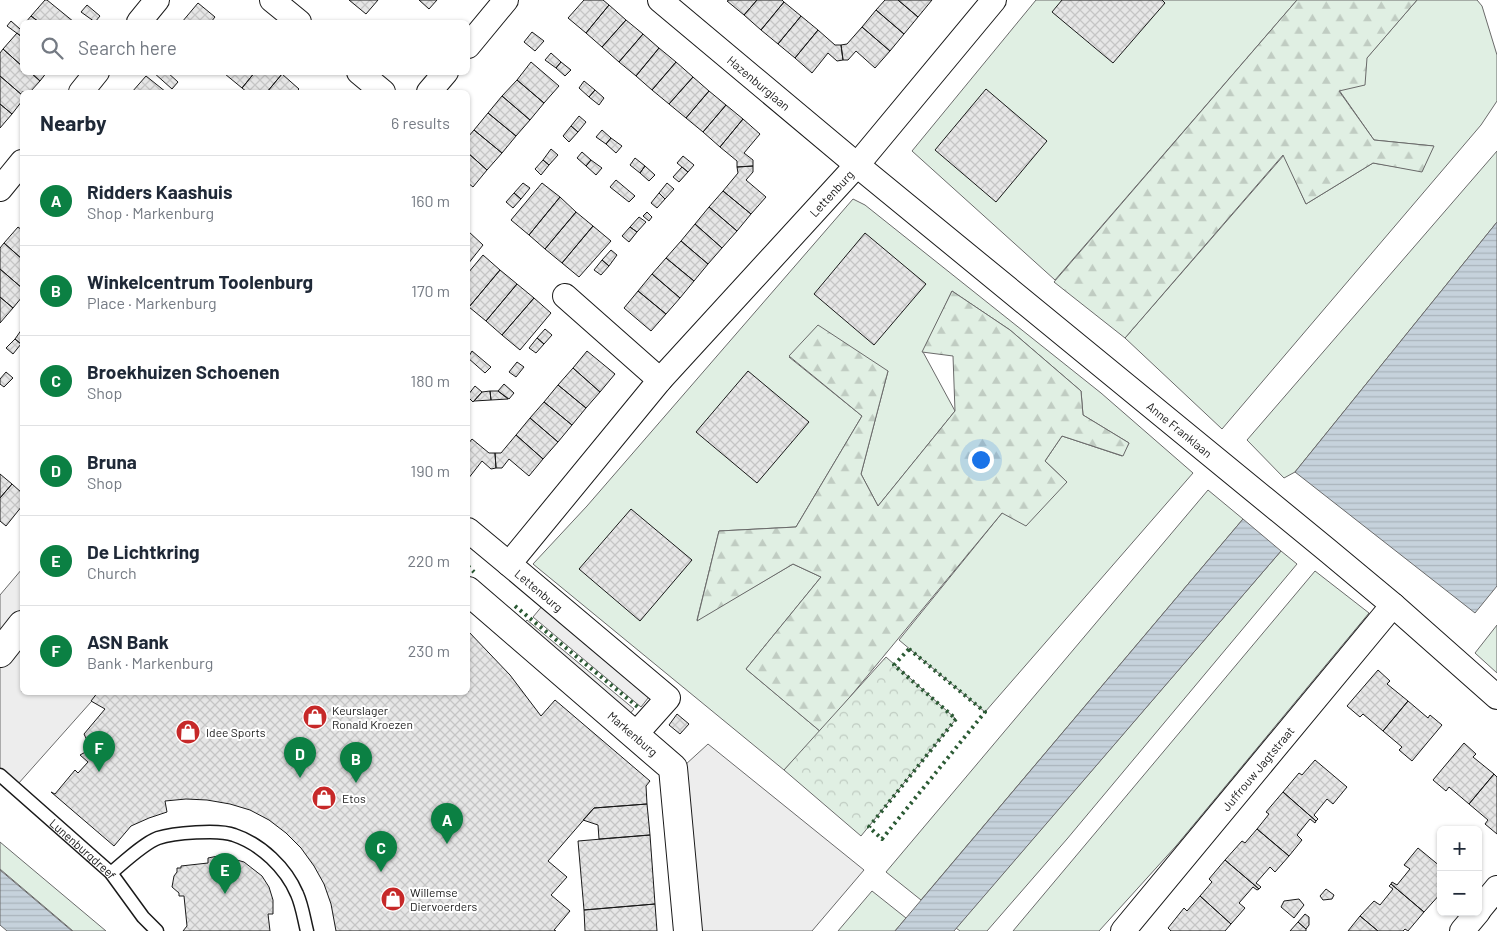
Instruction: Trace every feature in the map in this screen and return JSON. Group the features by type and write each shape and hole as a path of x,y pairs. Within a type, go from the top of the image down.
{"street":[{"path":"141,20 157,0"},
{"path":"272,0 297,20"},
{"path":"470,44 506,0"},
{"name":"Hazenburglaan","path":"660,0 857,165"},
{"name":"Lettenburg","path":"635,736 668,698 508,564 660,380 857,165 994,0"},
{"path":"83,90 95,75"},
{"path":"363,75 381,90"},
{"path":"431,90 443,75"},
{"path":"0,189 20,164"},
{"name":"Anne Franklaan","path":"857,165 1225,465 1393,605 1497,697"},
{"path":"566,296 660,380"},
{"path":"470,532 508,564"},
{"name":"Markenburg","path":"470,593 673,768 688,931"},
{"name":"Juffrouw Jagtstraat","path":"1123,931 1393,605"},
{"path":"0,653 20,628"},
{"path":"1482,907 1497,888"},
{"path":"1462,931 1475,916"}],"lane":[{"name":"Lunenburgdreef","path":"0,775 111,873 143,918 157,931"},
{"path":"111,873 157,839 196,832 233,834 254,845 278,863 298,894 307,931"}],"green space":[{"path":"1036,0 1297,0 1055,280 912,151"},
{"path":"1297,0 1417,0 1367,58 1365,85 1339,91 1374,140 1434,146 1422,172 1373,163 1306,204 1283,155 1125,338 1054,282"},
{"path":"1417,0 1477,0 1482,6 1497,55 1497,101 1481,125 1222,429 1125,338 1284,155 1306,204 1373,163 1422,171 1433,146 1374,140 1339,90"},
{"path":"1497,151 1497,222 1295,472 1284,478 1247,440"},
{"path":"853,199 865,205 1101,393 1193,473 985,712 899,640 1002,513 1067,482 1045,461 1062,436 1122,456 1129,443 1083,415 1081,391 1010,330 952,291 923,352 955,411 878,506 861,474 888,371 789,357 862,416 796,527 719,531 697,620 793,564 821,577 746,669 821,732 784,770 533,564 587,506"},
{"path":"952,291 1010,330 1081,391 1083,415 1129,443 1123,456 1062,436 1045,461 1067,482 1026,526 1002,513 821,732 746,669 821,577 793,564 697,621 719,531 796,527 862,416 789,356 818,325 888,371 861,474 878,506 955,411 953,356 922,352"},
{"path":"1208,490 1243,519 921,900 886,872"},
{"path":"1281,551 1297,564 1067,839 987,931 960,931 956,928"},
{"path":"1315,571 1369,613 1176,846 1099,931 1013,931"},
{"path":"1497,625 1497,673 1475,653"},
{"path":"886,657 956,719 861,836 784,770"},
{"path":"0,842 106,931 73,931 0,869"},
{"path":"872,891 906,918 895,931 838,931"}],"shaded area":[{"path":"1497,222 1497,586 1475,613 1295,472"},
{"path":"1243,519 1281,551 954,931 895,931"},
{"path":"20,571 20,695 97,695 18,784 0,769 0,595"},
{"path":"548,599 656,688 641,707 533,617"},
{"path":"527,620 634,709 621,724 516,632"},
{"path":"708,744 864,870 812,931 676,931 661,787"},
{"path":"0,870 72,931 7,931 0,925"}],"building":[{"path":"47,0 72,20 36,20 31,16"},
{"path":"349,0 378,0 366,14"},
{"path":"419,0 437,0 429,9"},
{"path":"584,0 603,0 609,5 586,33 568,18"},
{"path":"757,0 744,15 727,1"},
{"path":"757,0 782,0 784,2 761,30 744,15"},
{"path":"885,0 898,0 918,17 904,34 876,10"},
{"path":"898,0 932,0 918,17"},
{"path":"1062,0 1162,0 1165,3 1113,63 1052,12"},
{"path":"784,2 801,16 778,44 761,30"},
{"path":"198,3 215,17 213,20 184,20"},
{"path":"87,5 100,16 97,20 92,20 81,12"},
{"path":"609,5 626,20 602,47 586,33"},
{"path":"876,10 904,34 890,51 862,27"},
{"path":"31,16 36,20 28,20"},
{"path":"801,16 818,30 795,58 778,44"},
{"path":"626,20 643,34 619,62 602,47"},
{"path":"11,21 20,29 20,36 7,26"},
{"path":"862,27 890,51 875,68 856,51 848,60 843,60 841,45 847,44"},
{"path":"818,30 835,45 841,45 843,60 837,61 828,53 812,73 795,58"},
{"path":"532,32 544,41 535,51 524,42"},
{"path":"17,33 20,35 20,64 3,49"},
{"path":"643,34 659,48 636,76 619,62"},
{"path":"659,48 676,62 652,90 636,76"},
{"path":"3,49 20,64 20,75 33,75 40,81 32,90 20,90 20,93 0,76 0,53"},
{"path":"551,53 561,62 556,68 545,60"},
{"path":"531,62 559,86 544,103 517,80"},
{"path":"561,62 571,70 565,76 556,68"},
{"path":"676,62 693,77 669,104 652,90"},
{"path":"33,75 45,75 40,81"},
{"path":"156,75 170,75 178,82 172,89"},
{"path":"226,75 253,75 242,88"},
{"path":"253,75 281,75 269,90 244,90 242,88"},
{"path":"281,75 299,89 298,90 269,90"},
{"path":"0,76 20,93 20,104 12,114 0,104"},
{"path":"146,76 164,90 134,90"},
{"path":"693,77 709,91 686,118 669,104"},
{"path":"517,80 544,103 530,120 502,96"},
{"path":"584,81 595,90 589,97 579,88"},
{"path":"986,89 1047,141 996,202 935,150"},
{"path":"595,90 604,98 599,105 589,97"},
{"path":"709,91 726,105 703,132 686,118"},
{"path":"502,96 530,120 516,136 488,113"},
{"path":"0,104 12,114 0,128"},
{"path":"726,105 743,119 720,147 703,132"},
{"path":"488,113 516,136 502,153 474,130"},
{"path":"579,116 586,122 578,132 571,126"},
{"path":"743,119 760,134 744,153 753,160 753,166 737,167 737,161 720,147"},
{"path":"571,126 578,132 569,142 563,136"},
{"path":"474,130 502,153 487,170 470,155 470,135"},
{"path":"602,130 611,138 606,144 596,137"},
{"path":"611,138 622,146 616,153 606,144"},
{"path":"551,149 558,155 549,165 543,160"},
{"path":"582,152 591,160 586,166 577,158"},
{"path":"470,155 487,170 473,187 470,185"},
{"path":"683,156 694,165 688,172 677,163"},
{"path":"635,158 645,166 640,173 630,165"},
{"path":"543,160 549,165 541,175 535,169"},
{"path":"591,160 602,168 596,175 586,166"},
{"path":"645,166 655,175 649,181 640,173"},
{"path":"753,166 753,172 746,180 766,197 751,214 723,191 738,173 737,167"},
{"path":"682,167 688,172 679,182 673,177"},
{"path":"616,180 635,196 629,202 610,187"},
{"path":"523,183 530,188 521,199 514,193"},
{"path":"542,183 560,197 529,235 511,220"},
{"path":"667,183 674,189 665,199 659,193"},
{"path":"723,191 751,214 737,231 709,207"},
{"path":"514,193 521,199 513,208 506,202"},
{"path":"659,193 665,199 657,208 651,203"},
{"path":"560,197 576,212 545,249 529,235"},
{"path":"709,207 737,231 722,248 695,224"},
{"path":"576,212 593,226 562,263 545,249"},
{"path":"647,212 652,217 649,221 643,216"},
{"path":"639,217 646,222 637,232 630,227"},
{"path":"695,224 722,248 708,264 681,241"},
{"path":"593,226 611,241 579,277 562,263"},
{"path":"18,227 20,228 20,257 4,243"},
{"path":"630,227 637,232 629,242 622,236"},
{"path":"470,233 483,245 470,261"},
{"path":"865,233 926,284 874,345 814,294"},
{"path":"681,241 708,264 694,281 666,258"},
{"path":"4,243 20,257 20,286 0,269 0,248"},
{"path":"611,250 617,255 609,266 602,260"},
{"path":"483,255 500,270 470,306 470,271"},
{"path":"666,258 694,281 680,298 652,274"},
{"path":"602,260 609,266 601,275 594,270"},
{"path":"0,269 20,286 20,299 13,308 0,297"},
{"path":"500,270 517,284 486,321 470,306"},
{"path":"652,274 680,298 666,314 638,291"},
{"path":"517,284 534,298 502,335 486,321"},
{"path":"638,291 666,314 651,331 624,308"},
{"path":"0,297 13,308 0,323"},
{"path":"534,298 551,313 520,350 502,335"},
{"path":"545,329 552,335 544,344 537,338"},
{"path":"20,332 20,343 15,339"},
{"path":"537,338 544,344 536,353 529,348"},
{"path":"15,339 20,343 13,354 6,348"},
{"path":"472,351 491,367 485,373 470,360"},
{"path":"587,351 615,374 600,392 573,368"},
{"path":"517,362 524,367 516,377 509,372"},
{"path":"573,368 600,392 586,408 558,385"},
{"path":"748,371 809,422 757,483 696,432"},
{"path":"6,372 13,378 4,387 0,384 0,379"},
{"path":"504,384 514,393 509,399 498,391"},
{"path":"558,385 586,408 572,425 544,402"},
{"path":"475,386 482,392 473,402 470,399 470,392"},
{"path":"490,391 498,391 508,399 491,400"},
{"path":"490,391 491,400 474,401 482,392"},
{"path":"544,402 572,425 558,442 530,418"},
{"path":"530,418 558,442 543,459 516,435"},
{"path":"516,435 543,459 529,476 509,459 502,468 496,468 495,453 501,453"},
{"path":"472,439 489,453 495,453 496,468 491,469 482,461 470,476 470,442"},
{"path":"0,474 12,484 0,498"},
{"path":"12,484 20,491 20,508 6,526 0,521 0,498"},
{"path":"631,509 692,560 640,621 579,569"},
{"path":"470,633 510,675 541,716 555,700 650,781 646,786 647,804 594,808 548,861 567,877 551,895 570,911 554,930 556,931 336,931 331,904 324,884 314,866 301,848 286,833 269,820 250,810 207,800 165,801 167,812 131,826 114,846 51,792 55,794 75,770 78,773 88,762 80,755 91,749 84,734 105,709 91,701 96,695 470,695"},
{"path":"1378,670 1390,681 1387,684 1408,701 1383,731 1363,714 1360,717 1347,706"},
{"path":"1408,701 1428,718 1430,715 1442,725 1412,761 1399,750 1402,747 1383,731"},
{"path":"677,714 689,724 680,734 669,725"},
{"path":"1464,743 1476,754 1473,757 1494,774 1469,804 1449,787 1446,791 1433,780"},
{"path":"1315,760 1347,787 1333,804 1327,799 1314,815 1318,819 1316,821 1283,792 1299,773 1302,775"},
{"path":"1494,774 1497,777 1497,834 1485,824 1488,820 1469,804"},
{"path":"1283,792 1316,821 1315,823 1310,819 1297,835 1302,840 1289,856 1257,829 1269,814 1266,812"},
{"path":"647,804 650,835 599,839 598,825 583,820 594,808"},
{"path":"1257,829 1289,856 1275,872 1270,867 1256,883 1261,887 1259,889 1225,860 1242,841 1245,843"},
{"path":"650,835 655,904 584,910 578,841"},
{"path":"1418,848 1437,864 1437,897 1424,912 1391,884 1392,882 1397,885 1410,869 1404,865"},
{"path":"218,856 244,862 262,876 269,887 273,900 273,914 268,914 270,931 183,931 187,926 184,896 179,896 179,893 172,887 177,868 208,863 208,858"},
{"path":"1225,860 1259,889 1257,890 1253,887 1239,903 1245,908 1231,924 1200,896 1212,882 1209,879"},
{"path":"1391,884 1424,912 1408,931 1405,929 1403,931 1378,931 1360,916 1374,901 1380,905 1393,889 1389,886"},
{"path":"1326,889 1334,895 1332,899 1323,900 1320,896"},
{"path":"1200,896 1231,924 1225,931 1171,931 1168,928 1184,908 1187,911"},
{"path":"1299,899 1304,905 1294,918 1281,907 1284,901"},
{"path":"655,904 657,931 585,931 584,910"},
{"path":"1305,914 1309,917 1309,925 1306,929 1298,922"},
{"path":"1360,916 1378,931 1348,931"},
{"path":"1298,922 1306,931 1290,931"}],"hedge":[{"path":"470,568 474,572"},
{"path":"515,606 639,708"},
{"path":"909,649 985,712 882,839 869,827 956,719 894,665 909,649"}],"place":[{"name":"Keurslager Ronald Kroezen","path":"315,717"},
{"name":"Idee Sports","path":"188,732"},
{"name":"ASN Bank","path":"99,772"},
{"name":"Bruna","path":"300,778"},
{"name":"Winkelcentrum Toolenburg","path":"356,783"},
{"name":"Etos","path":"324,798"},
{"name":"Ridders Kaashuis","path":"447,844"},
{"name":"Broekhuizen Schoenen","path":"381,872"},
{"name":"De Lichtkring","path":"225,894"},
{"name":"Willemse Diervoerders","path":"393,899"}]}
